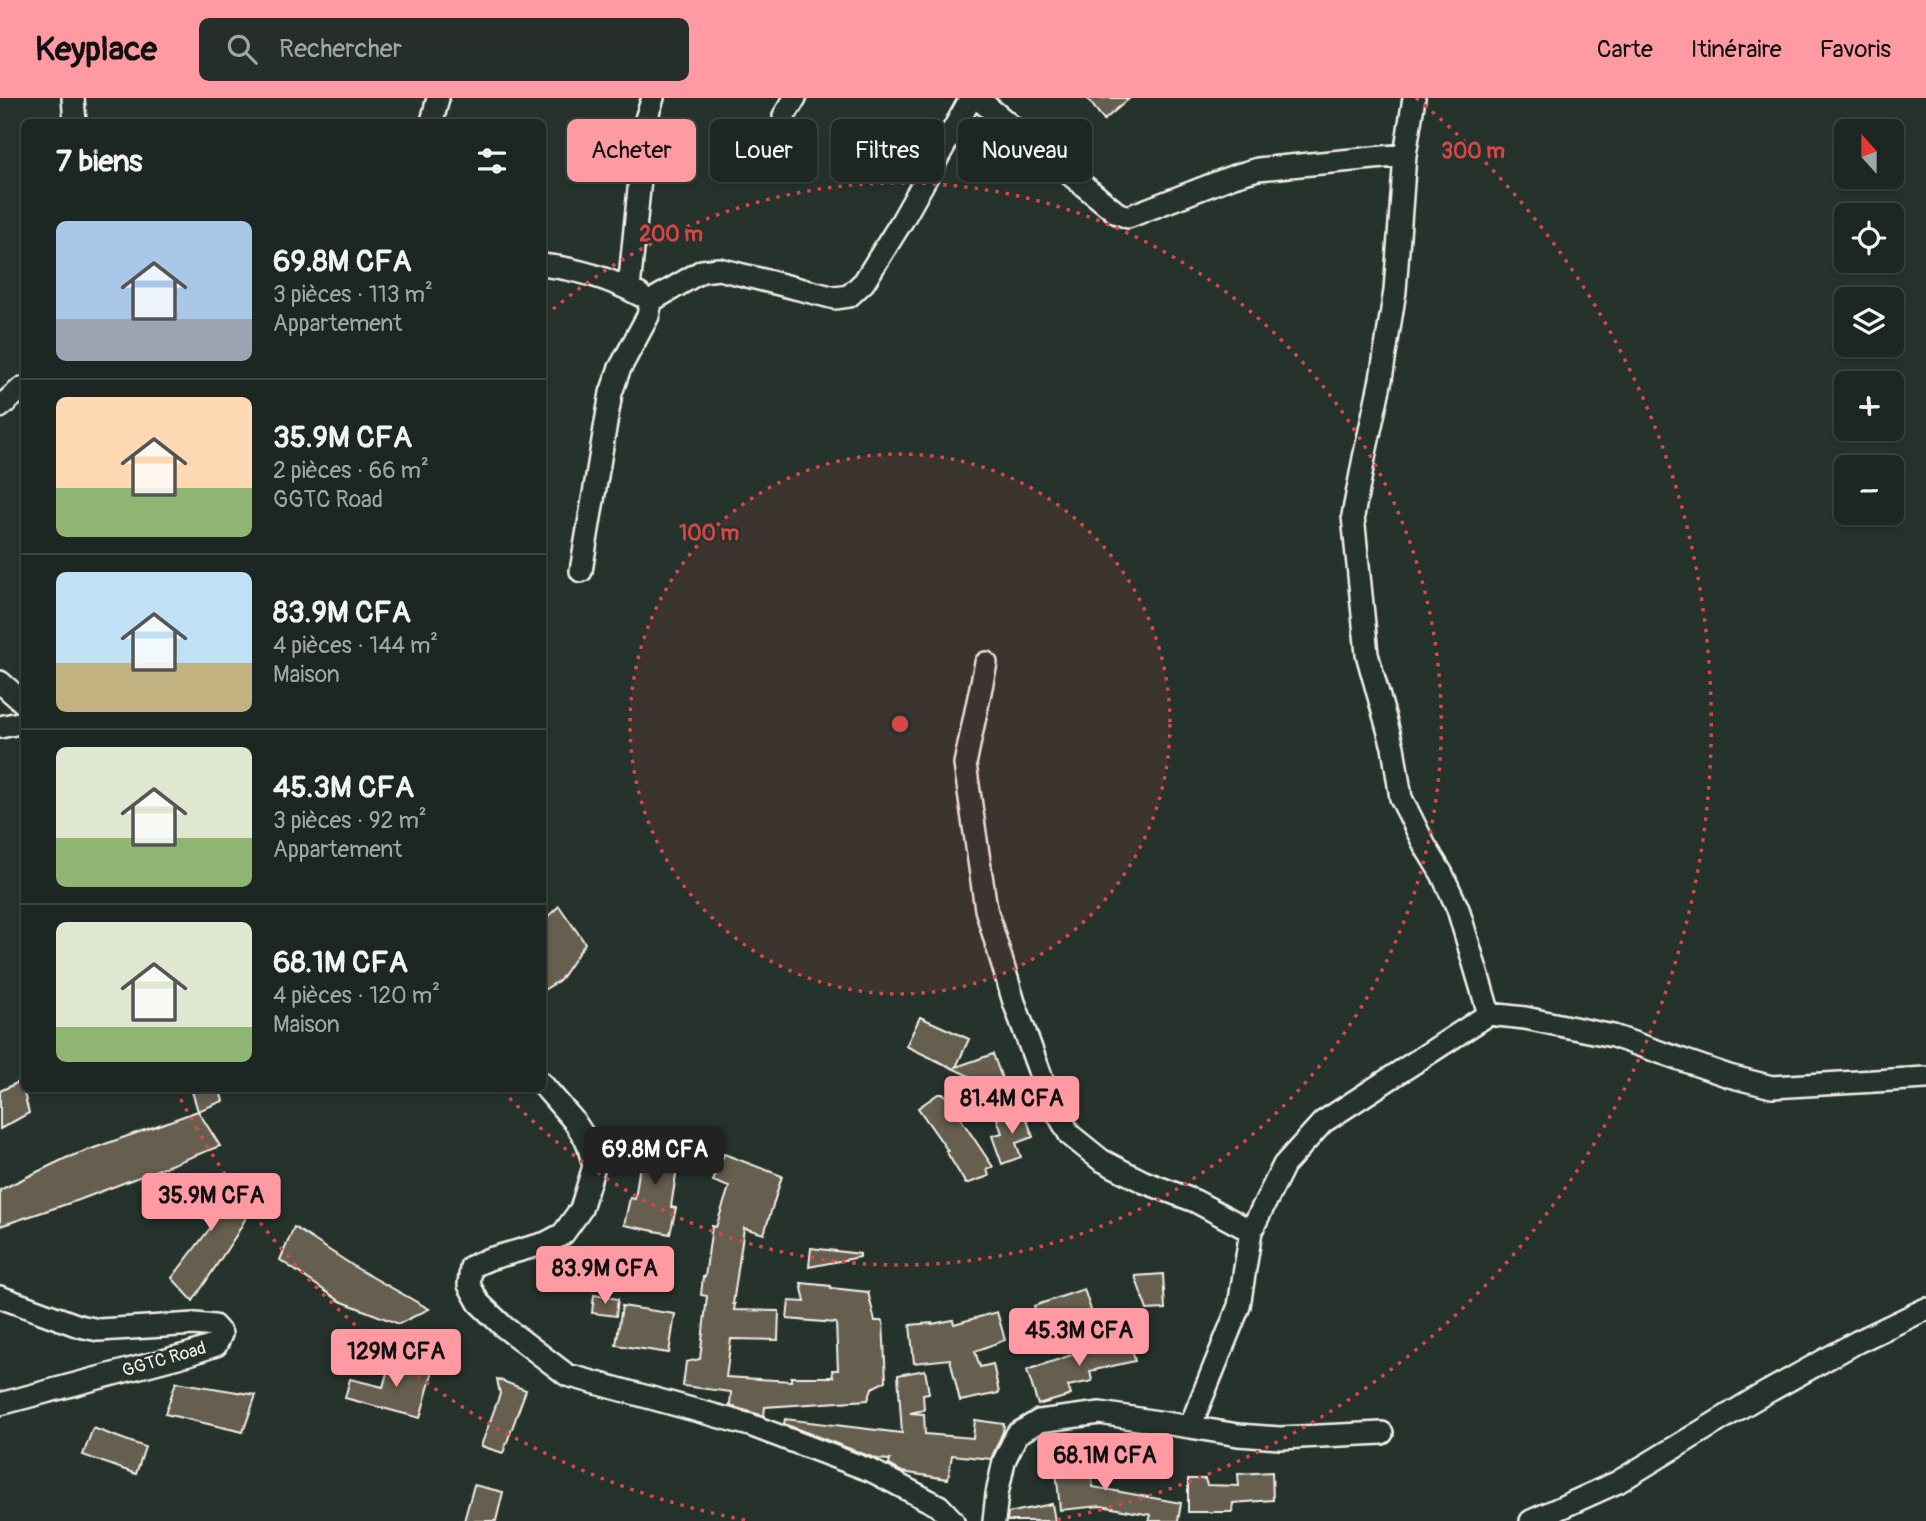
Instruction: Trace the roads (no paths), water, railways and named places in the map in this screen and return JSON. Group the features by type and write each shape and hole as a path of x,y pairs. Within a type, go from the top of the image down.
{"street":[{"path":"73,98 75,119"},
{"path":"433,119 438,98"},
{"path":"629,289 646,119 653,98"},
{"path":"581,571 611,393 619,370 648,316 651,301 702,271 719,269 835,298 849,296 864,282 902,221 971,98"},
{"path":"977,98 1116,213 1128,217 1258,169 1405,155"},
{"path":"1413,98 1405,155 1395,291 1381,379 1353,516 1367,654 1393,747 1401,798 1458,909 1489,1014"},
{"path":"546,265 572,268 598,275 651,301"},
{"path":"0,408 21,389"},
{"path":"986,663 965,764 986,909 1014,1002 1049,1098 1070,1135 1101,1160 1144,1182 1195,1201 1251,1231"},
{"path":"0,682 21,700"},
{"path":"0,727 21,723"},
{"path":"1190,1427 1240,1306 1251,1231 1284,1165 1323,1122 1489,1014 1525,1018 1613,1036 1729,1076 1772,1087 1926,1078"},
{"path":"546,1089 587,1141 594,1166 581,1209 563,1234 547,1243 489,1259 471,1267 469,1285 479,1303 504,1327 567,1375 750,1425 872,1471 939,1506 953,1521"},
{"name":"GGTC Road","path":"0,1297 79,1326 99,1330 195,1324 214,1325 221,1334 215,1345 0,1404"},
{"path":"1531,1521 1618,1482 1857,1342 1926,1309"},
{"path":"994,1521 1004,1461 1017,1434 1039,1421 1100,1413 1280,1438 1382,1433"}]}
